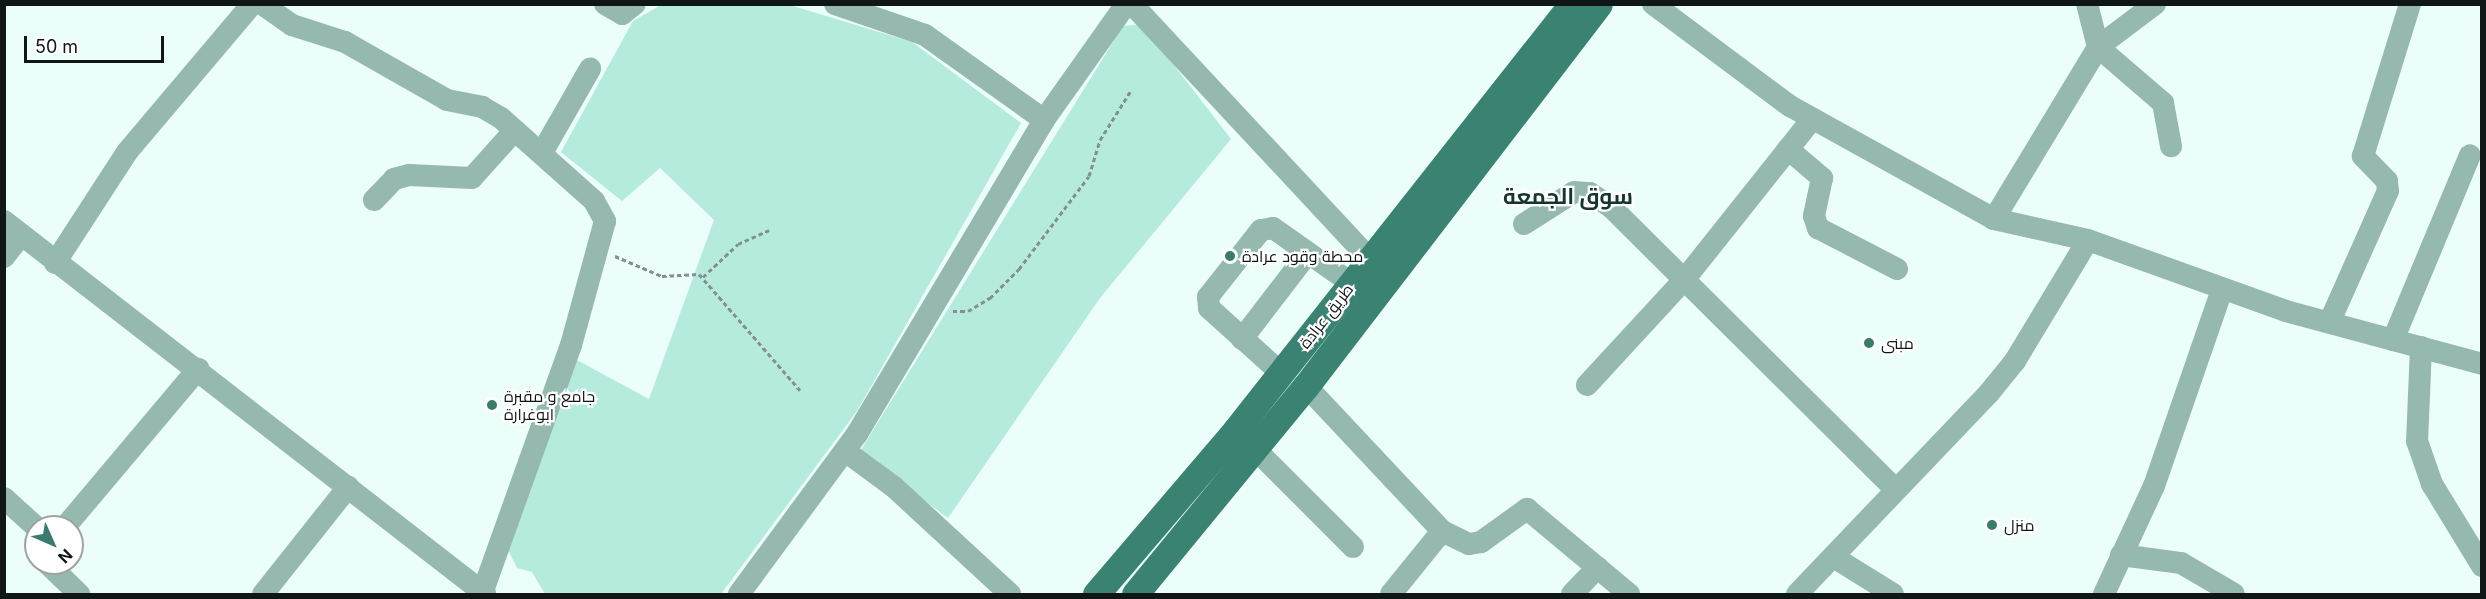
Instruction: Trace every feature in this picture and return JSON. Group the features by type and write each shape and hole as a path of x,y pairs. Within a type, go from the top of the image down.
{"main road":[{"name":"طريق عرادة","path":"1096,594 1281,373 1572,4"},
{"name":"طريق عرادة","path":"1135,594 1256,450 1599,4"}],"street":[{"path":"55,263 134,143 252,4"},
{"path":"4,257 13,228 55,263 198,369 484,594 600,250 605,233 601,211 543,151 482,107 447,100 345,42 309,34 262,4"},
{"path":"605,4 622,14 635,4"},
{"path":"835,4 925,35 1044,120"},
{"path":"739,594 844,451 932,310 1044,120 1126,4"},
{"path":"1132,4 1370,259"},
{"path":"1653,4 1812,119 1994,219 2088,240 2222,290 2481,364"},
{"path":"2087,4 2098,47 2163,103 2171,146"},
{"path":"1994,219 2098,47 2155,4"},
{"path":"2330,321 2388,191 2387,181 2363,156 2410,4"},
{"path":"543,151 590,69"},
{"path":"1587,385 1684,280 1812,119"},
{"path":"374,200 394,179 409,175 472,178 515,130"},
{"path":"1788,149 1822,178 1814,216 1818,228 1897,269"},
{"path":"2393,340 2470,155"},
{"path":"1524,224 1562,197 1590,193 1684,280 1894,489"},
{"path":"1281,373 1209,308 1208,297 1261,230 1273,228 1351,283"},
{"path":"1797,594 1835,558 1894,489 2015,361 2088,240"},
{"path":"1242,339 1308,252"},
{"path":"2103,594 2154,486 2222,290"},
{"path":"2421,347 2416,441 2432,484 2481,566"},
{"path":"75,515 198,369"},
{"path":"1306,386 1442,531 1469,544 1481,542 1527,509 1629,594"},
{"path":"1256,450 1353,547"},
{"path":"844,451 894,487 1010,594"},
{"path":"263,594 348,487"},
{"path":"4,498 24,516"},
{"path":"1391,594 1442,531"},
{"path":"2121,555 2181,563 2234,594"},
{"path":"1835,558 1893,594"},
{"path":"1572,594 1598,567"},
{"path":"59,575 79,594"}],"path":[{"path":"932,310 968,311 1019,269 1089,177 1100,140 1130,92"},
{"path":"703,277 738,243 769,230"},
{"path":"600,250 662,276 690,272 703,277 720,303 801,390"}],"green space":[{"path":"661,5 790,5 912,42 1021,123 857,411 721,594 545,594 532,572 517,568 508,550 575,359 649,399 714,220 660,168 622,201 561,152 633,21"},
{"path":"1142,24 1231,139 1100,298 948,518 859,453 1123,26"}],"place":[{"name":"محطة وقود عرادة","path":"1230,256"},
{"name":"مبنى","path":"1869,343"},
{"name":"جامع و مقبرة ابوغرارة","path":"492,405"},
{"name":"منزل","path":"1992,525"}],"district":[{"name":"سوق الجمعة","path":"1568,197"}]}
